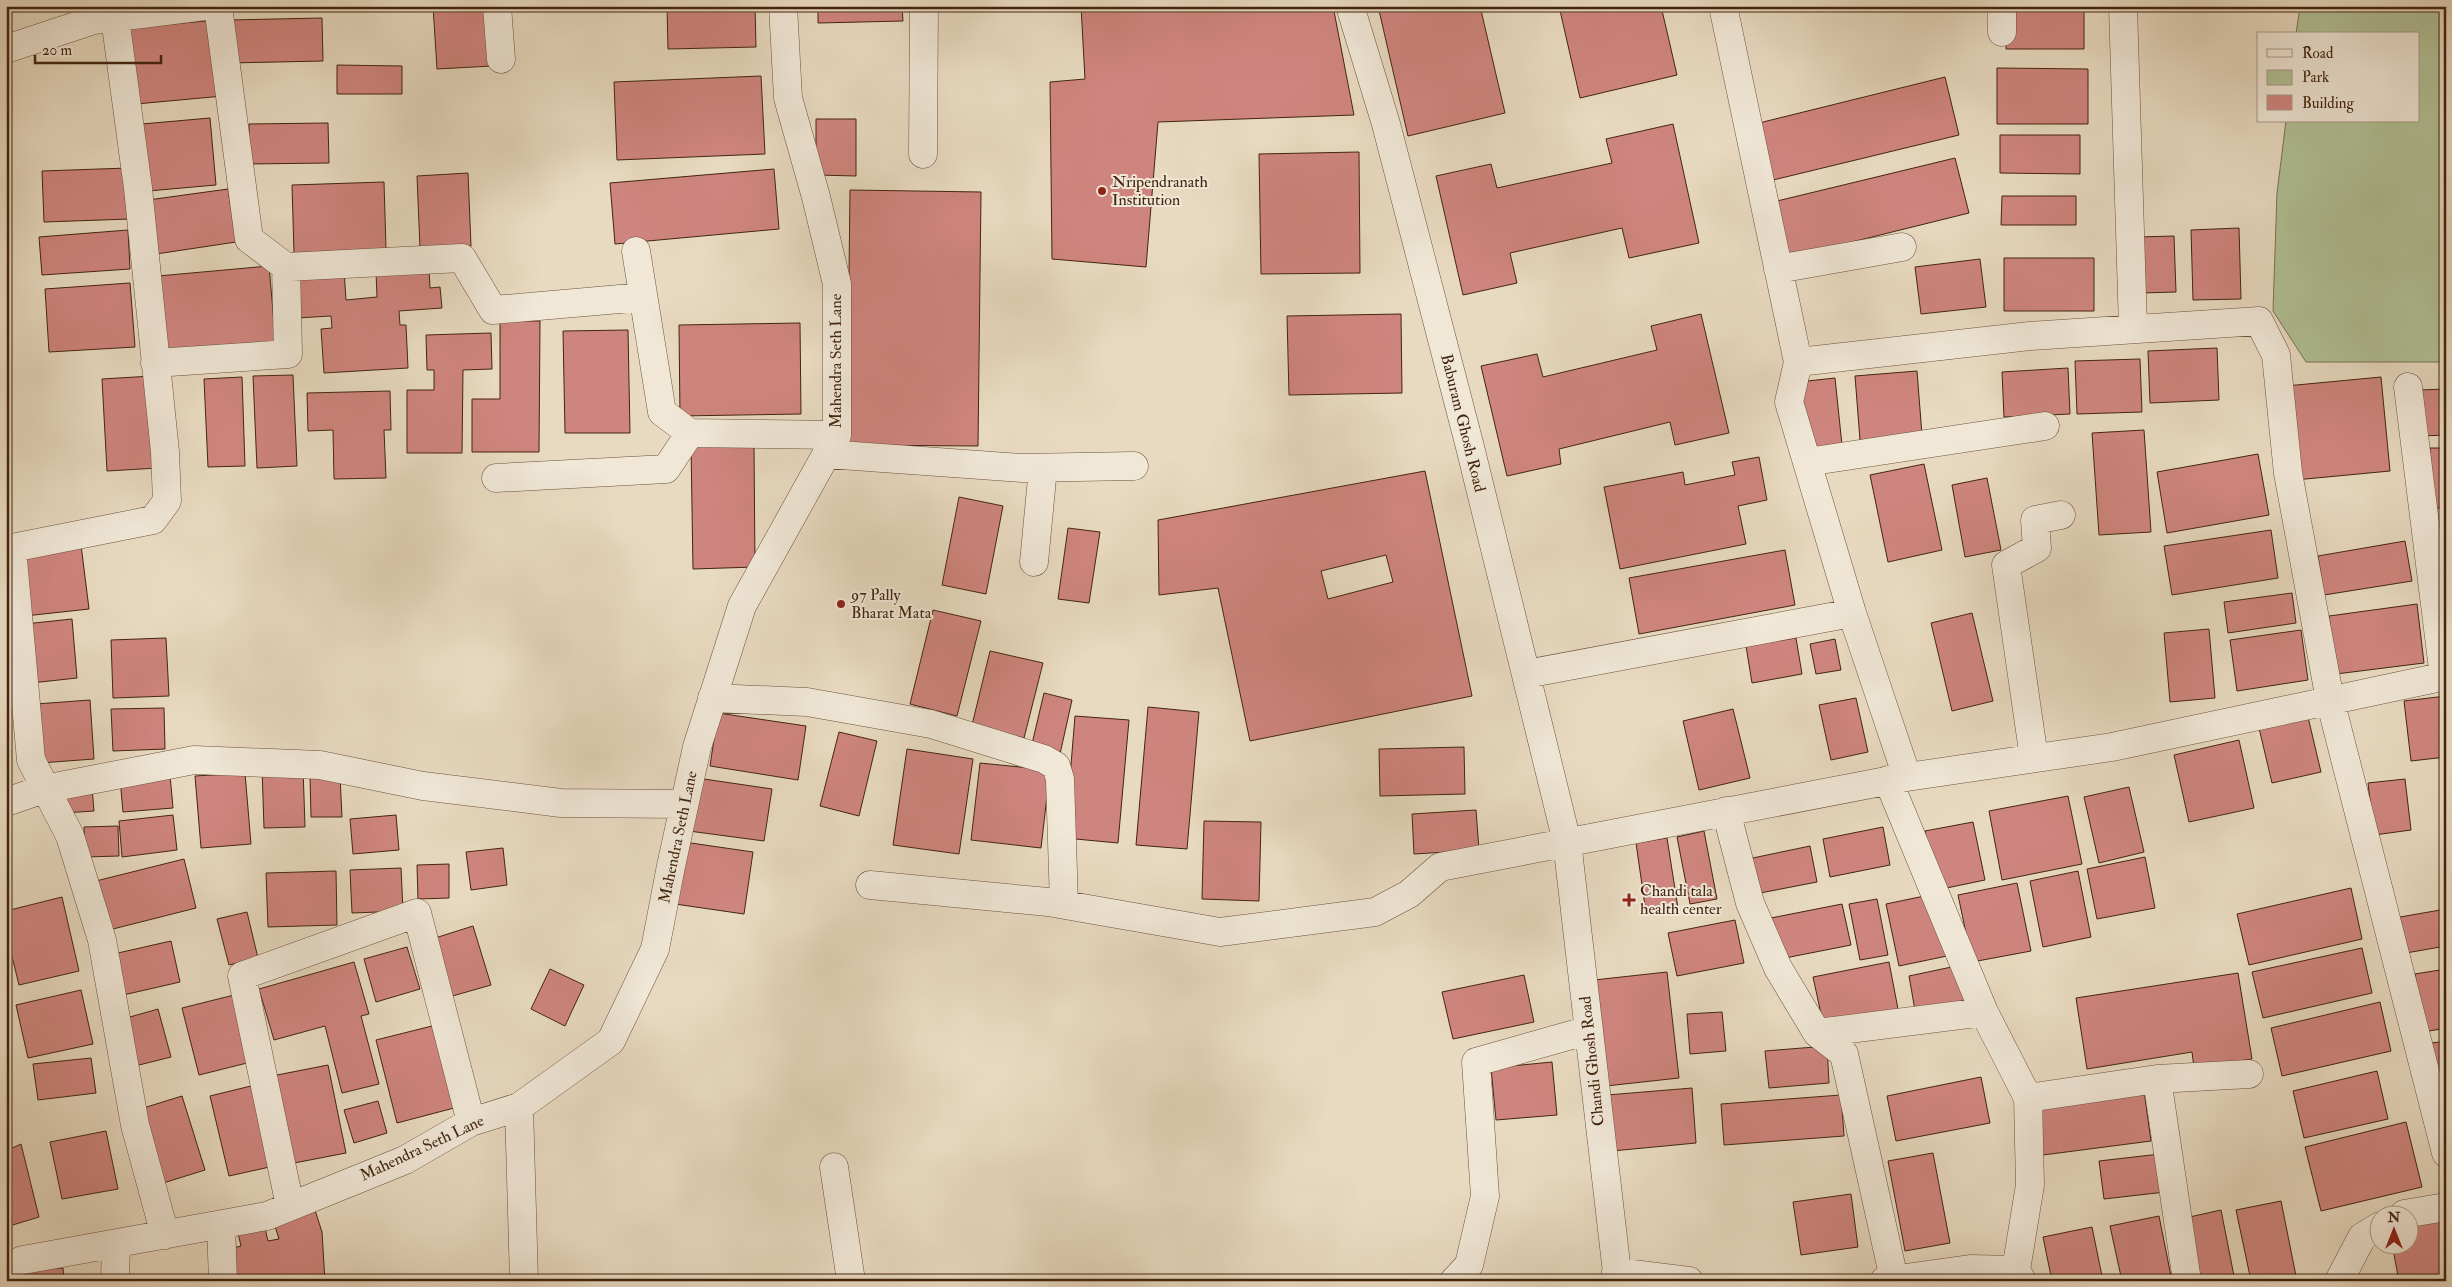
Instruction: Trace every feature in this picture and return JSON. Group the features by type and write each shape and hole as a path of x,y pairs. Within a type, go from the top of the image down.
{"street":[{"path":"6,49 66,18 94,20 205,6"},
{"path":"218,6 249,239 286,267 462,258 493,310 643,298"},
{"path":"497,6 501,58"},
{"name":"Mahendra Seth Lane","path":"6,1267 23,1260 267,1216 405,1160 472,1122 519,1107 612,1041 655,949 697,747 742,606 832,444 837,284 816,197 788,98 784,6"},
{"path":"923,154 924,6"},
{"name":"Baburam Ghosh Road","path":"1350,6 1389,134 1567,842"},
{"path":"1723,6 1798,362 1789,402 1852,613 1897,778 1984,1012 2028,1098 2030,1185 2019,1275 1970,1269 1889,1280 1844,1054 1817,1033 1778,968 1750,903 1726,811"},
{"path":"2123,6 2133,328"},
{"path":"115,18 138,188 165,452 167,501 153,520 9,548 31,760 44,789 70,836 102,940 136,1125 165,1235"},
{"path":"1778,269 1902,247"},
{"path":"636,250 662,412 690,433 832,444 1042,468 1134,466"},
{"path":"155,363 288,354 286,267"},
{"path":"1798,362 2030,336 2259,321 2276,355 2288,473 2330,700 2446,1153"},
{"path":"870,885 1064,904 1220,932 1375,912 1409,894 1440,867 1897,778 2112,747 2445,676 2408,387"},
{"path":"1807,462 2045,426"},
{"path":"496,478 666,469 690,433"},
{"path":"1034,562 1042,468"},
{"path":"2034,758 2006,565 2037,548 2035,520 2061,515"},
{"path":"1526,674 1852,613"},
{"path":"712,698 808,702 930,724 1044,759 1056,766 1060,779 1064,904"},
{"path":"6,802 44,789 194,760 320,765 423,786 561,803 684,804"},
{"name":"Chandi Ghosh Road","path":"1567,842 1617,1276"},
{"path":"290,1206 242,976 417,913 472,1122"},
{"path":"1817,1033 1984,1012"},
{"path":"1454,1281 1469,1265 1485,1196 1476,1062 1589,1030"},
{"path":"2028,1098 2157,1080 2248,1074"},
{"path":"2157,1080 2187,1281"},
{"path":"519,1107 524,1281"},
{"path":"834,1167 851,1281"},
{"path":"2420,1211 2446,1207"},
{"path":"221,1224 223,1281"},
{"path":"2339,1281 2362,1237 2370,1232"},
{"path":"115,1281 116,1244"},
{"path":"1617,1276 1689,1281"}],"green space":[{"path":"2300,6 2446,6 2446,362 2306,362 2273,311 2277,193 2286,122 2420,122 2420,32 2296,32"}],"building":[{"path":"433,6 488,6 492,66 437,69"},
{"path":"667,6 755,6 756,47 668,49"},
{"path":"818,6 902,6 903,21 818,23"},
{"name":"Nripendranath Institution","path":"1081,6 1333,6 1354,115 1158,122 1146,267 1052,259 1050,82 1085,79"},
{"path":"1378,6 1480,6 1505,113 1408,136"},
{"path":"1559,6 1661,6 1677,75 1580,98"},
{"path":"2006,8 2084,9 2084,49 2006,49"},
{"path":"322,18 323,61 229,63 229,20"},
{"path":"216,20 223,96 136,104 129,28"},
{"path":"337,65 402,66 402,94 337,94"},
{"path":"1997,68 2088,69 2088,124 1997,124"},
{"path":"761,76 765,154 617,160 614,82"},
{"path":"1945,77 1959,135 1769,181 1755,124"},
{"path":"210,118 216,185 148,191 142,124"},
{"path":"816,119 856,119 856,176 816,175"},
{"path":"328,123 329,163 249,164 249,124"},
{"path":"1673,124 1699,243 1629,258 1622,228 1510,253 1517,283 1463,295 1436,176 1491,164 1497,188 1612,163 1606,139"},
{"path":"2000,135 2080,135 2080,174 2000,173"},
{"path":"1359,152 1360,273 1261,274 1259,154"},
{"path":"1955,158 1969,213 1787,258 1773,202"},
{"path":"128,168 130,219 44,222 42,171"},
{"path":"774,169 779,229 615,244 610,183"},
{"path":"468,173 471,246 420,248 417,176"},
{"path":"384,182 386,249 294,253 292,185"},
{"path":"228,189 236,242 156,254 148,200"},
{"path":"850,190 981,192 978,446 847,445"},
{"path":"2002,196 2076,196 2076,225 2001,225"},
{"path":"2239,228 2241,299 2193,300 2191,230"},
{"path":"128,230 130,269 42,275 39,237"},
{"path":"2174,236 2176,292 2140,293 2138,237"},
{"path":"2004,258 2094,258 2094,311 2004,311"},
{"path":"1980,259 1986,307 1921,314 1915,267"},
{"path":"269,266 276,345 166,356 158,276"},
{"path":"429,268 430,288 440,287 442,308 399,311 400,325 406,325 408,368 324,373 321,329 332,328 331,316 297,318 294,274 344,270 346,300 377,297 376,272"},
{"path":"130,283 135,347 49,352 45,289"},
{"path":"1401,314 1402,393 1289,395 1287,316"},
{"path":"1701,314 1729,433 1675,445 1670,422 1559,449 1561,464 1507,476 1481,366 1537,354 1543,377 1657,350 1651,326"},
{"path":"500,321 540,321 539,452 472,452 472,399 500,399"},
{"path":"800,323 801,414 680,416 679,325"},
{"path":"628,330 630,433 565,433 563,331"},
{"path":"491,333 492,369 463,370 462,453 407,453 407,390 434,390 434,370 427,370 426,335"},
{"path":"2217,348 2219,400 2150,403 2148,351"},
{"path":"2140,359 2142,412 2077,414 2075,361"},
{"path":"2068,368 2070,414 2004,417 2002,372"},
{"path":"1917,371 1922,435 1860,440 1855,376"},
{"path":"293,375 297,466 257,468 253,376"},
{"path":"152,376 158,468 107,471 102,379"},
{"path":"242,377 245,466 208,467 204,379"},
{"path":"2381,377 2390,471 2295,480 2286,386"},
{"path":"1835,378 1842,445 1805,449 1798,382"},
{"path":"2446,389 2446,435 2422,436 2420,390"},
{"path":"390,391 391,430 384,430 386,478 334,479 333,430 308,431 307,393"},
{"path":"2144,430 2151,532 2099,535 2092,433"},
{"path":"754,444 755,567 693,569 691,445"},
{"path":"2430,448 2446,448 2446,508 2430,508"},
{"path":"2258,454 2269,515 2167,533 2157,472"},
{"path":"1759,457 1767,500 1738,506 1746,544 1620,569 1604,487 1683,472 1685,485 1735,475 1732,462"},
{"path":"1924,464 1942,550 1888,562 1870,475"},
{"path":"1425,471 1472,696 1250,741 1218,588 1159,595 1158,520","holes":["1386,555 1393,582 1328,599 1321,571"]},
{"path":"1987,478 2001,550 1965,557 1952,485"},
{"path":"959,497 1003,506 986,594 942,585"},
{"path":"1068,528 1100,532 1089,603 1058,599"},
{"path":"2271,530 2278,578 2172,595 2164,546"},
{"path":"2405,541 2412,581 2324,595 2318,556"},
{"path":"81,545 89,609 25,616 18,551"},
{"path":"1785,550 1795,605 1639,634 1629,578"},
{"path":"2292,593 2296,623 2228,633 2224,602"},
{"path":"2417,604 2424,663 2336,674 2329,616"},
{"path":"933,610 981,621 957,716 910,704"},
{"path":"1972,613 1993,701 1952,711 1931,623"},
{"path":"72,619 77,678 31,683 25,624"},
{"path":"2209,629 2215,698 2170,702 2164,633"},
{"path":"2301,630 2308,680 2237,691 2230,640"},
{"path":"166,638 169,696 113,698 111,640"},
{"path":"1796,638 1802,674 1752,683 1746,646"},
{"path":"1835,639 1841,670 1816,674 1810,644"},
{"path":"990,651 1043,663 1024,738 972,725"},
{"path":"1044,693 1072,700 1060,754 1031,748"},
{"path":"2446,696 2446,757 2411,761 2404,701"},
{"path":"1856,698 1868,752 1831,760 1819,705"},
{"path":"90,700 94,759 40,763 36,704"},
{"path":"1148,707 1199,712 1187,849 1136,845"},
{"path":"164,708 165,749 113,751 111,709"},
{"path":"1733,709 1750,778 1699,790 1683,721"},
{"path":"718,713 806,726 798,780 710,766"},
{"path":"1075,716 1129,720 1118,843 1065,838"},
{"path":"2308,717 2321,772 2272,783 2259,728"},
{"path":"839,732 877,741 859,816 820,806"},
{"path":"2239,740 2254,808 2189,822 2174,755"},
{"path":"1464,747 1465,794 1380,796 1379,749"},
{"path":"907,749 973,759 959,854 893,845"},
{"path":"980,763 1050,770 1041,848 971,840"},
{"path":"303,767 305,827 264,828 262,768"},
{"path":"245,773 251,844 201,848 195,776"},
{"path":"170,775 173,808 123,812 120,779"},
{"path":"340,776 342,817 311,817 310,777"},
{"path":"697,778 772,789 764,841 689,831"},
{"path":"2405,779 2411,830 2374,835 2368,783"},
{"path":"92,787 94,811 63,813 61,789"},
{"path":"2129,787 2144,852 2099,863 2084,797"},
{"path":"2068,796 2082,864 2002,880 1989,811"},
{"path":"1476,810 1479,850 1414,854 1412,814"},
{"path":"173,815 177,850 122,857 119,821"},
{"path":"396,815 399,850 353,854 350,819"},
{"path":"1204,821 1261,822 1259,901 1202,899"},
{"path":"1973,822 1985,880 1937,890 1925,831"},
{"path":"118,826 119,856 85,857 84,827"},
{"path":"1883,827 1890,865 1830,877 1823,839"},
{"path":"1704,831 1717,899 1690,904 1677,837"},
{"path":"1667,838 1678,908 1646,913 1636,843"},
{"path":"684,842 753,852 744,914 675,904"},
{"path":"1810,846 1817,882 1755,894 1748,859"},
{"path":"503,848 507,885 471,890 466,852"},
{"path":"2145,857 2155,908 2097,919 2087,869"},
{"path":"184,859 196,908 105,931 92,882"},
{"path":"449,864 449,898 418,899 417,865"},
{"path":"401,868 403,911 352,913 350,870"},
{"path":"336,871 337,925 268,927 266,873"},
{"path":"2078,871 2091,937 2043,947 2030,881"},
{"path":"2017,883 2031,951 1972,962 1958,895"},
{"path":"2351,888 2362,939 2249,965 2237,914"},
{"path":"1934,894 1947,956 1899,966 1886,904"},
{"path":"62,897 79,971 19,985 6,932 6,911"},
{"path":"1877,899 1888,955 1860,960 1849,904"},
{"path":"1842,904 1851,945 1780,959 1771,918"},
{"path":"2446,909 2446,946 2406,953 2400,917"},
{"path":"247,912 258,958 229,965 217,919"},
{"path":"1735,920 1744,963 1677,976 1668,933"},
{"path":"473,926 491,985 449,997 432,939"},
{"path":"171,941 180,982 119,996 109,955"},
{"path":"407,947 420,989 376,1002 364,959"},
{"path":"2362,948 2372,993 2263,1018 2252,972"},
{"path":"354,962 369,1014 361,1016 379,1084 342,1093 325,1026 274,1040 259,989"},
{"path":"1889,962 1898,1009 1823,1023 1813,977"},
{"path":"1961,965 1970,1006 1916,1016 1909,976"},
{"path":"550,969 584,985 565,1026 531,1009"},
{"path":"2446,969 2446,1028 2424,1032 2415,974"},
{"path":"1667,972 1679,1078 1606,1086 1594,980"},
{"path":"2238,973 2252,1059 2194,1068 2192,1052 2087,1069 2076,998"},
{"path":"1524,975 1534,1022 1453,1039 1442,992"},
{"path":"81,990 93,1044 28,1058 16,1005"},
{"path":"234,995 251,1062 199,1075 182,1008"},
{"path":"2380,1002 2391,1051 2282,1076 2271,1028"},
{"path":"158,1009 171,1057 135,1066 123,1019"},
{"path":"1722,1012 1726,1051 1690,1054 1687,1014"},
{"path":"432,1026 454,1108 397,1123 376,1040"},
{"path":"2446,1041 2446,1081 2439,1082 2432,1043"},
{"path":"1827,1046 1829,1083 1769,1088 1765,1051"},
{"path":"91,1058 96,1093 38,1100 33,1064"},
{"path":"1552,1062 1557,1115 1496,1120 1491,1068"},
{"path":"328,1065 346,1153 289,1164 272,1076"},
{"path":"2377,1071 2388,1119 2304,1138 2293,1091"},
{"path":"1981,1077 1990,1123 1896,1141 1887,1096"},
{"path":"255,1085 274,1166 229,1176 210,1096"},
{"path":"1692,1088 1696,1143 1612,1151 1607,1095"},
{"path":"2144,1091 2151,1141 2043,1155 2037,1105"},
{"path":"1841,1095 1844,1136 1724,1145 1721,1104"},
{"path":"182,1096 205,1170 160,1184 137,1110"},
{"path":"378,1101 387,1133 354,1143 344,1110"},
{"path":"2406,1122 2422,1187 2321,1211 2305,1147"},
{"path":"106,1131 118,1189 62,1199 50,1142"},
{"path":"21,1144 39,1217 6,1227 6,1151"},
{"path":"1933,1153 1950,1243 1905,1251 1888,1161"},
{"path":"2160,1154 2165,1192 2104,1199 2099,1161"},
{"path":"1851,1194 1858,1247 1801,1255 1793,1202"},
{"path":"2281,1201 2297,1281 2251,1281 2236,1210"},
{"path":"314,1207 322,1232 325,1281 232,1281 225,1250 241,1246 237,1229 264,1224 268,1241 279,1239 273,1220"},
{"path":"2221,1210 2235,1281 2197,1281 2185,1218"},
{"path":"2159,1216 2172,1281 2122,1281 2110,1226"},
{"path":"2446,1218 2446,1275 2414,1281 2399,1281 2394,1254 2420,1254 2420,1223"},
{"path":"2092,1227 2103,1281 2052,1281 2043,1237"},
{"path":"63,1268 64,1281 26,1281 26,1269"}],"place":[{"name":"Nripendranath Institution","path":"1102,191"},
{"name":"97 Pally Bharat Mata","path":"841,604"},
{"name":"Chandi tala health center","path":"1629,900"}]}
